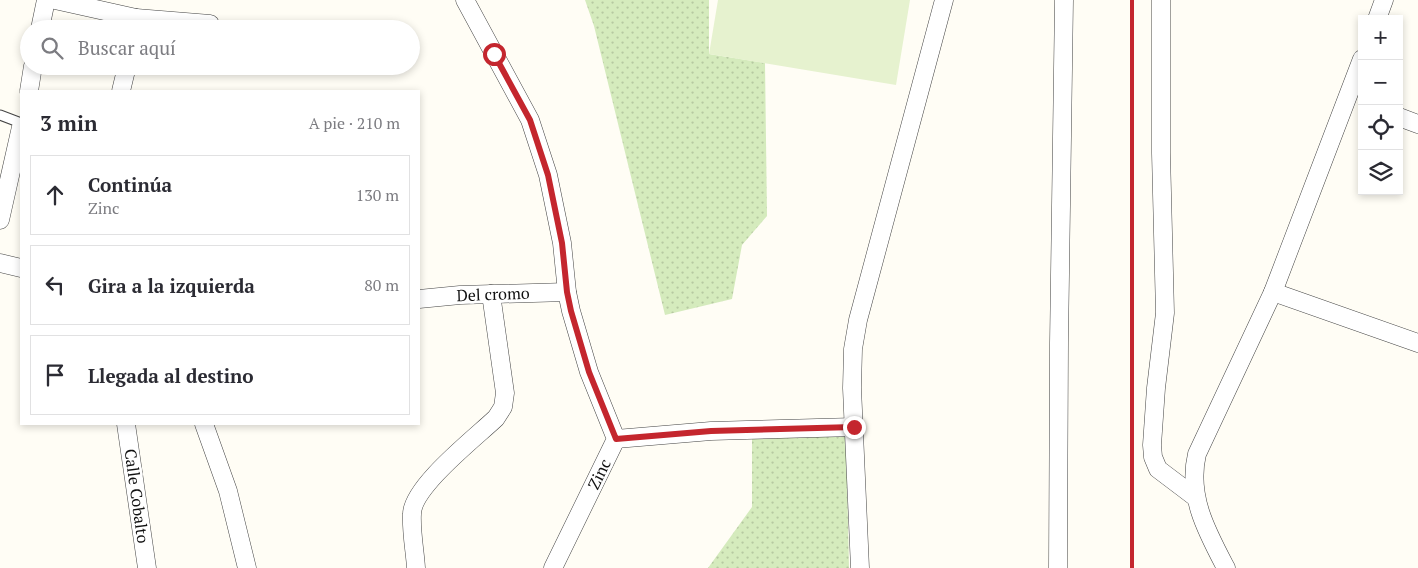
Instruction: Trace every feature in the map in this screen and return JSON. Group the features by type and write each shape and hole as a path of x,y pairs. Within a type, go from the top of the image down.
{"street":[{"path":"42,20 46,0"},
{"path":"55,0 125,20"},
{"path":"860,568 853,349 858,320 944,0"},
{"path":"1058,568 1064,0"},
{"path":"1161,0 1161,153 1165,313 1156,388 1152,445 1153,458 1158,469 1195,497"},
{"path":"1378,15 1384,0"},
{"name":"Zinc","path":"468,6 530,120 548,175 562,243 567,292 589,372 616,439 553,568"},
{"path":"1226,568 1203,524 1195,497 1194,467 1197,454 1273,292 1354,100 1362,60"},
{"path":"29,90 32,75"},
{"path":"121,90 125,75"},
{"path":"1403,118 1418,124"},
{"path":"0,220 20,131"},
{"path":"0,263 20,268"},
{"name":"Del cromo","path":"420,300 491,294 567,292"},
{"path":"1273,292 1418,343"},
{"path":"416,568 412,514 415,498 428,482 496,418 503,407 505,392 491,294"},
{"name":"Calle Cobalto","path":"126,425 147,568"},
{"path":"204,425 228,491 247,568"},
{"path":"616,439 711,431 854,427"}],"lane":[{"path":"0,115 20,122"}],"green space":[{"path":"585,0 709,0 709,54 765,63 767,216 742,245 732,299 665,315 594,26"},
{"path":"718,0 910,0 896,85 709,54"},
{"path":"846,433 849,568 708,568 752,507 752,438"}],"railway":[{"path":"1132,0 1132,568"}],"route":[{"path":"494,54 530,120 548,175 562,243 571,311 589,372 616,439 711,431 854,427"}]}
